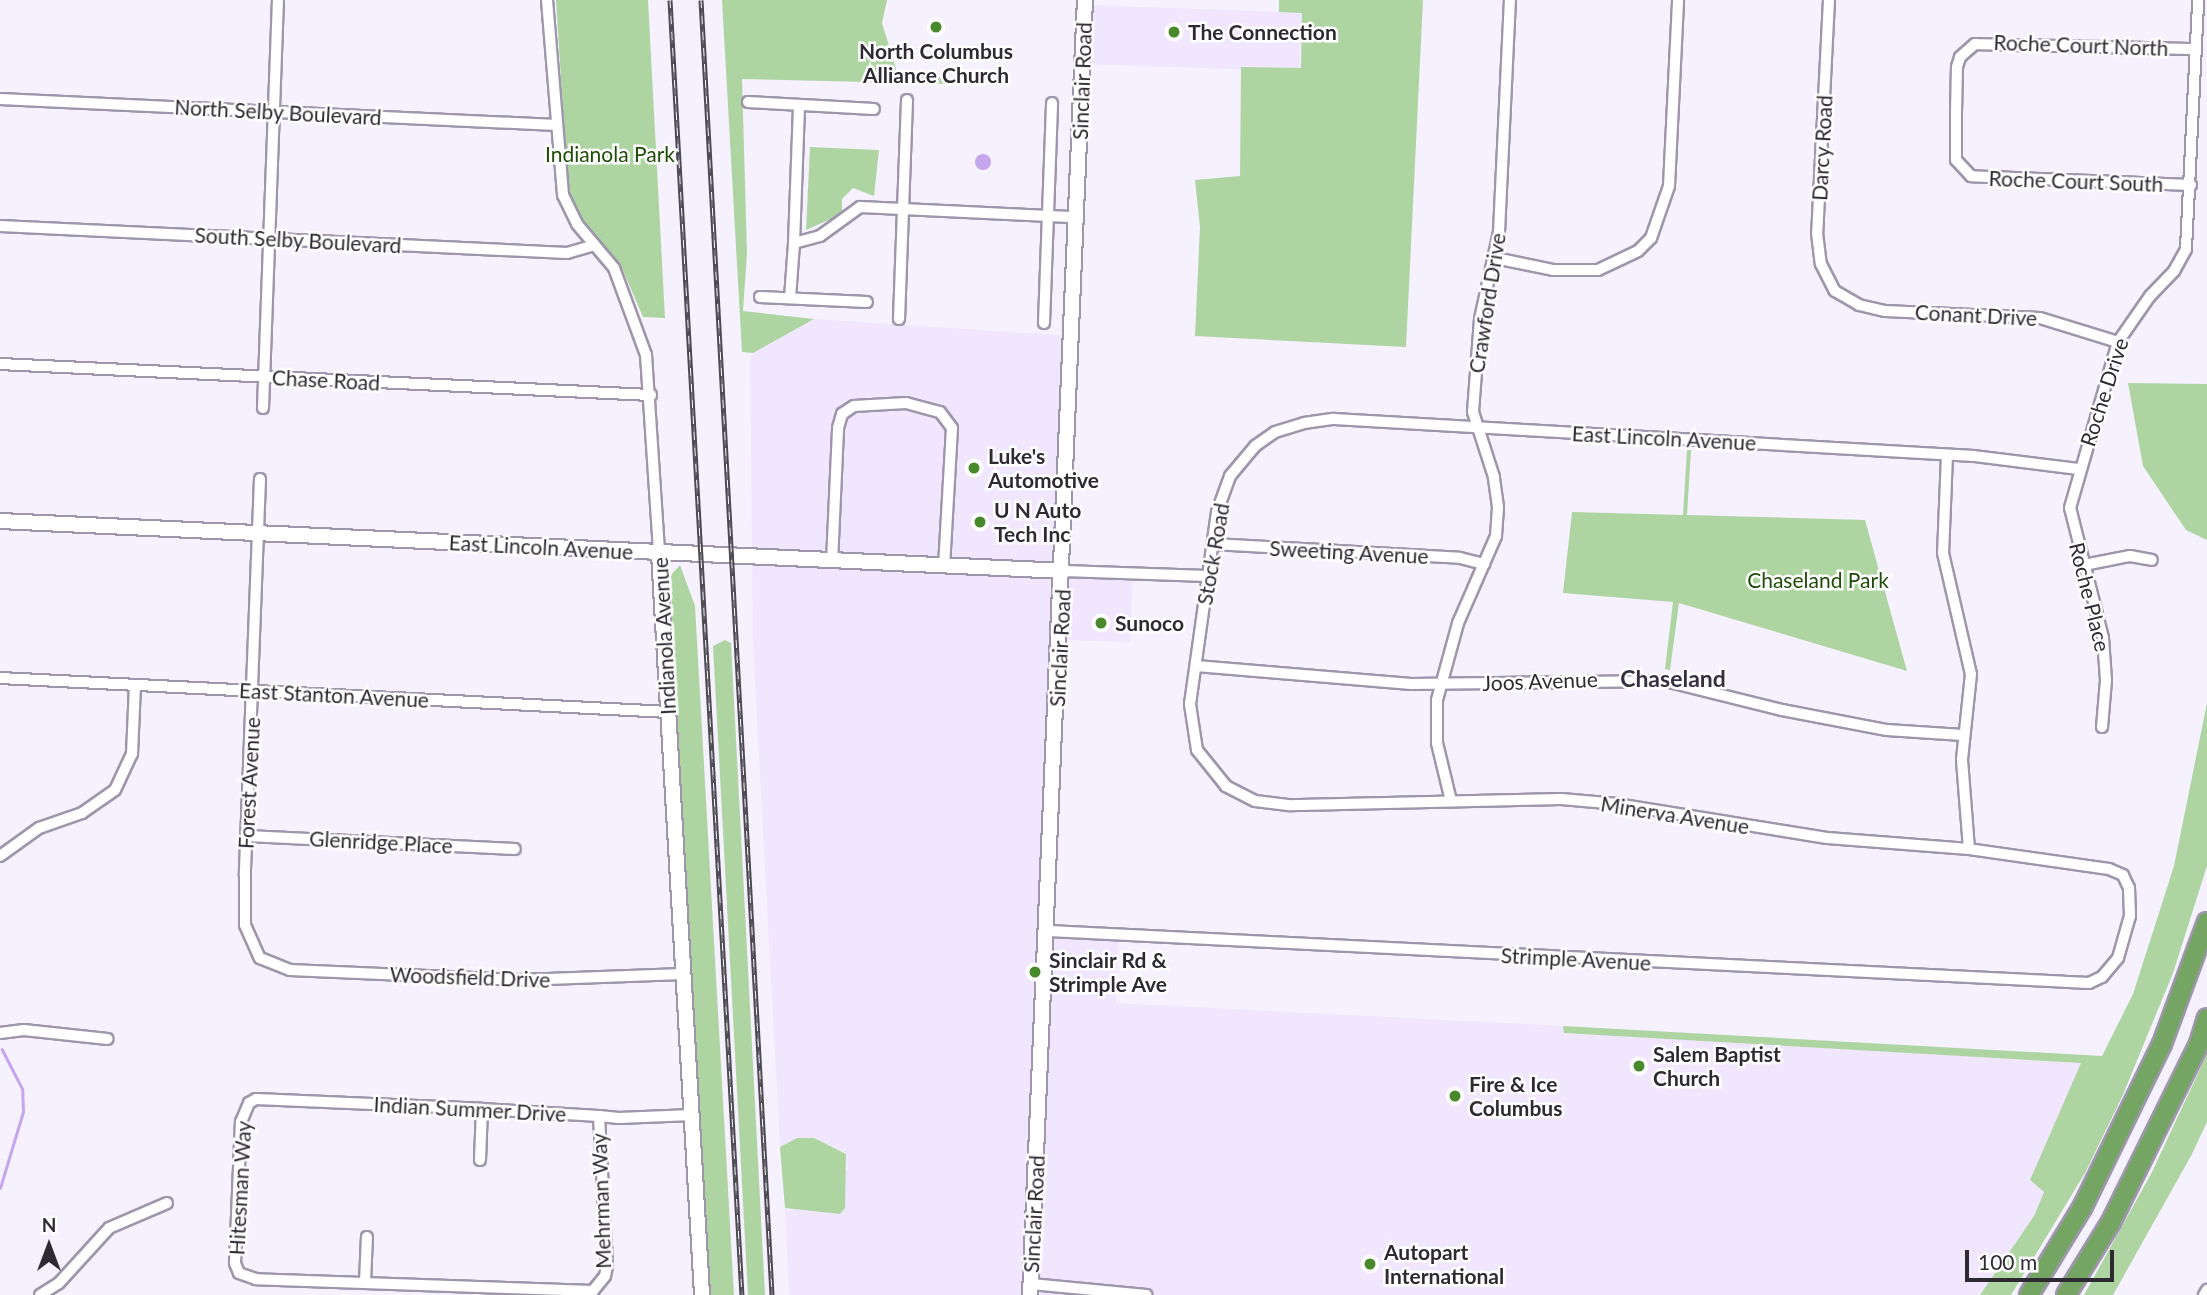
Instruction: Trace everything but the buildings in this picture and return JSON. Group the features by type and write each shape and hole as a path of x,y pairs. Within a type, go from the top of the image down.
{"highway":[{"path":"2029,1295 2082,1208 2162,1044 2207,922"},
{"path":"2066,1295 2111,1222 2199,1044 2207,1018"}],"main road":[{"name":"Sinclair Road","path":"1031,1289 1049,931 1085,0"},
{"name":"East Lincoln Avenue","path":"0,521 1064,571"},
{"name":"Indianola Avenue","path":"659,553 702,1295"}],"street":[{"path":"263,408 278,0"},
{"name":"Indianola Avenue","path":"547,0 563,195 577,224 614,268 634,312 652,395 659,553"},
{"name":"Crawford Drive","path":"1451,801 1437,743 1440,684 1458,623 1496,536 1498,507 1494,477 1473,412 1476,355 1495,258 1510,0"},
{"path":"1495,258 1553,270 1598,270 1638,251 1651,237 1669,186 1678,0"},
{"name":"Darcy Road","path":"1829,0 1817,233 1821,264 1835,291"},
{"name":"Roche Drive","path":"2079,470 2118,342 2180,261 2189,235 2198,0"},
{"name":"Roche Court North","path":"1962,170 1955,149 1957,67 1967,50 1984,42 2196,49"},
{"name":"North Selby Boulevard","path":"0,99 556,125"},
{"path":"899,319 907,100"},
{"path":"748,102 874,109"},
{"path":"1044,323 1052,103"},
{"path":"790,298 799,106"},
{"name":"Roche Court South","path":"1962,170 1980,178 2192,185"},
{"path":"794,243 820,236 860,207 1076,217"},
{"name":"South Selby Boulevard","path":"0,226 567,253 595,246"},
{"name":"Conant Drive","path":"1835,291 1859,305 1885,311 2040,318 2118,342"},
{"path":"760,296 867,302"},
{"name":"Chase Road","path":"0,364 652,395"},
{"path":"832,562 838,428 842,414 854,406 892,402 930,407 940,412 952,428 944,567"},
{"name":"East Lincoln Avenue","path":"1255,446 1275,432 1334,419 1947,455 2079,470"},
{"name":"Stock Road","path":"1226,786 1197,750 1189,704 1217,512 1230,476 1255,446"},
{"path":"1947,455 1943,553 1970,674 1963,735 1969,849"},
{"name":"Roche Place","path":"2079,470 2070,508 2106,659 2102,727"},
{"name":"Forest Avenue","path":"260,479 245,925 260,958"},
{"name":"Sweeting Avenue","path":"1213,544 1461,558 1484,564"},
{"path":"2084,565 2130,556 2152,561"},
{"name":"East Lincoln Avenue","path":"1064,571 1207,576"},
{"name":"Joos Avenue","path":"1196,666 1320,679 1440,684 1665,681 1874,728 1963,735"},
{"name":"East Stanton Avenue","path":"0,678 668,712"},
{"path":"0,856 39,828 82,813 115,790 132,754 135,685"},
{"name":"Minerva Avenue","path":"1226,786 1255,801 1288,805 1451,801 1618,804 1827,838 1969,849 2109,869 2123,875 2129,888 2130,916 2118,958 2102,977"},
{"name":"Glenridge Place","path":"247,836 515,849"},
{"name":"Strimple Avenue","path":"1049,931 2074,985 2102,977"},
{"name":"Woodsfield Drive","path":"260,958 290,970 520,980 683,974"},
{"path":"0,1033 24,1030 108,1039"},
{"name":"Indian Summer Drive","path":"249,1103 264,1098 599,1116 692,1115"},
{"name":"Hitesman Way","path":"249,1103 241,1122 234,1253 239,1273 256,1279 365,1282"},
{"path":"480,1160 482,1109"},
{"name":"Mehrman Way","path":"365,1282 584,1293 600,1285 607,1266 599,1116"},
{"path":"40,1295 59,1283 109,1228 167,1203"},
{"path":"365,1282 367,1237"},
{"path":"1031,1289 1146,1295"},
{"path":"2204,1295 2207,1290"}],"shaded area":[{"path":"1085,5 1302,13 1300,72 1083,64"},
{"path":"983,154 991,162 983,170 975,162"},
{"path":"814,319 1072,336 1063,568 1133,571 1130,642 1060,640 1048,927 1119,932 1116,1003 1563,1026 1564,1033 2082,1063 2030,1180 2044,1192 2034,1216 1980,1295 789,1295 785,1208 791,1212 848,1169 846,1153 814,1138 797,1138 780,1147 753,645 750,361 753,353"}],"green space":[{"name":"Indianola Park","path":"556,0 648,0 665,318 643,317 622,268 583,223 568,190"},
{"path":"722,0 887,0 882,23 897,72 949,79 951,84 742,79 747,253 743,311 814,319 753,353 742,352"},
{"path":"1279,0 1423,0 1406,347 1195,336 1200,227 1195,180 1240,176 1241,67 1301,68 1302,13 1279,12"},
{"path":"810,147 879,150 874,196 853,188 842,199 842,214 806,230"},
{"path":"2128,383 2207,384 2207,540 2186,530 2143,466"},
{"name":"Chaseland Park","path":"1687,450 1691,450 1687,515 1865,520 1907,671 1679,603 1670,670 1665,669 1673,602 1563,593 1572,512 1683,515"},
{"path":"680,565 695,606 734,1295 708,1295 673,673 671,575"},
{"path":"725,640 731,643 765,1295 748,1295 713,646"},
{"path":"2207,703 2207,866 2173,973 2122,1097 2085,1173 2011,1295 1980,1295 2034,1216 2044,1192 2030,1180 2081,1063 1564,1033 1563,1026 2102,1056 2133,994 2174,866"},
{"path":"2207,1054 2207,1122 2192,1154 2113,1295 2084,1295 2152,1172"},
{"path":"797,1138 814,1138 846,1154 845,1208 840,1214 785,1208 780,1147"}],"waterway":[{"path":"0,1188 23,1112 22,1089 2,1050"}],"railway":[{"path":"670,0 742,1295"},
{"path":"701,0 772,1295"}],"place":[{"name":"North Columbus Alliance Church","path":"936,27"},
{"name":"The Connection","path":"1174,32"},
{"name":"Luke's Automotive","path":"974,468"},
{"name":"U N Auto Tech Inc","path":"980,522"},
{"name":"Sunoco","path":"1101,623"},
{"name":"Sinclair Rd & Strimple Ave","path":"1035,972"},
{"name":"Salem Baptist Church","path":"1639,1066"},
{"name":"Fire & Ice Columbus","path":"1455,1096"},
{"name":"Autopart International","path":"1370,1264"}],"district":[{"name":"Chaseland","path":"1673,678"}]}
